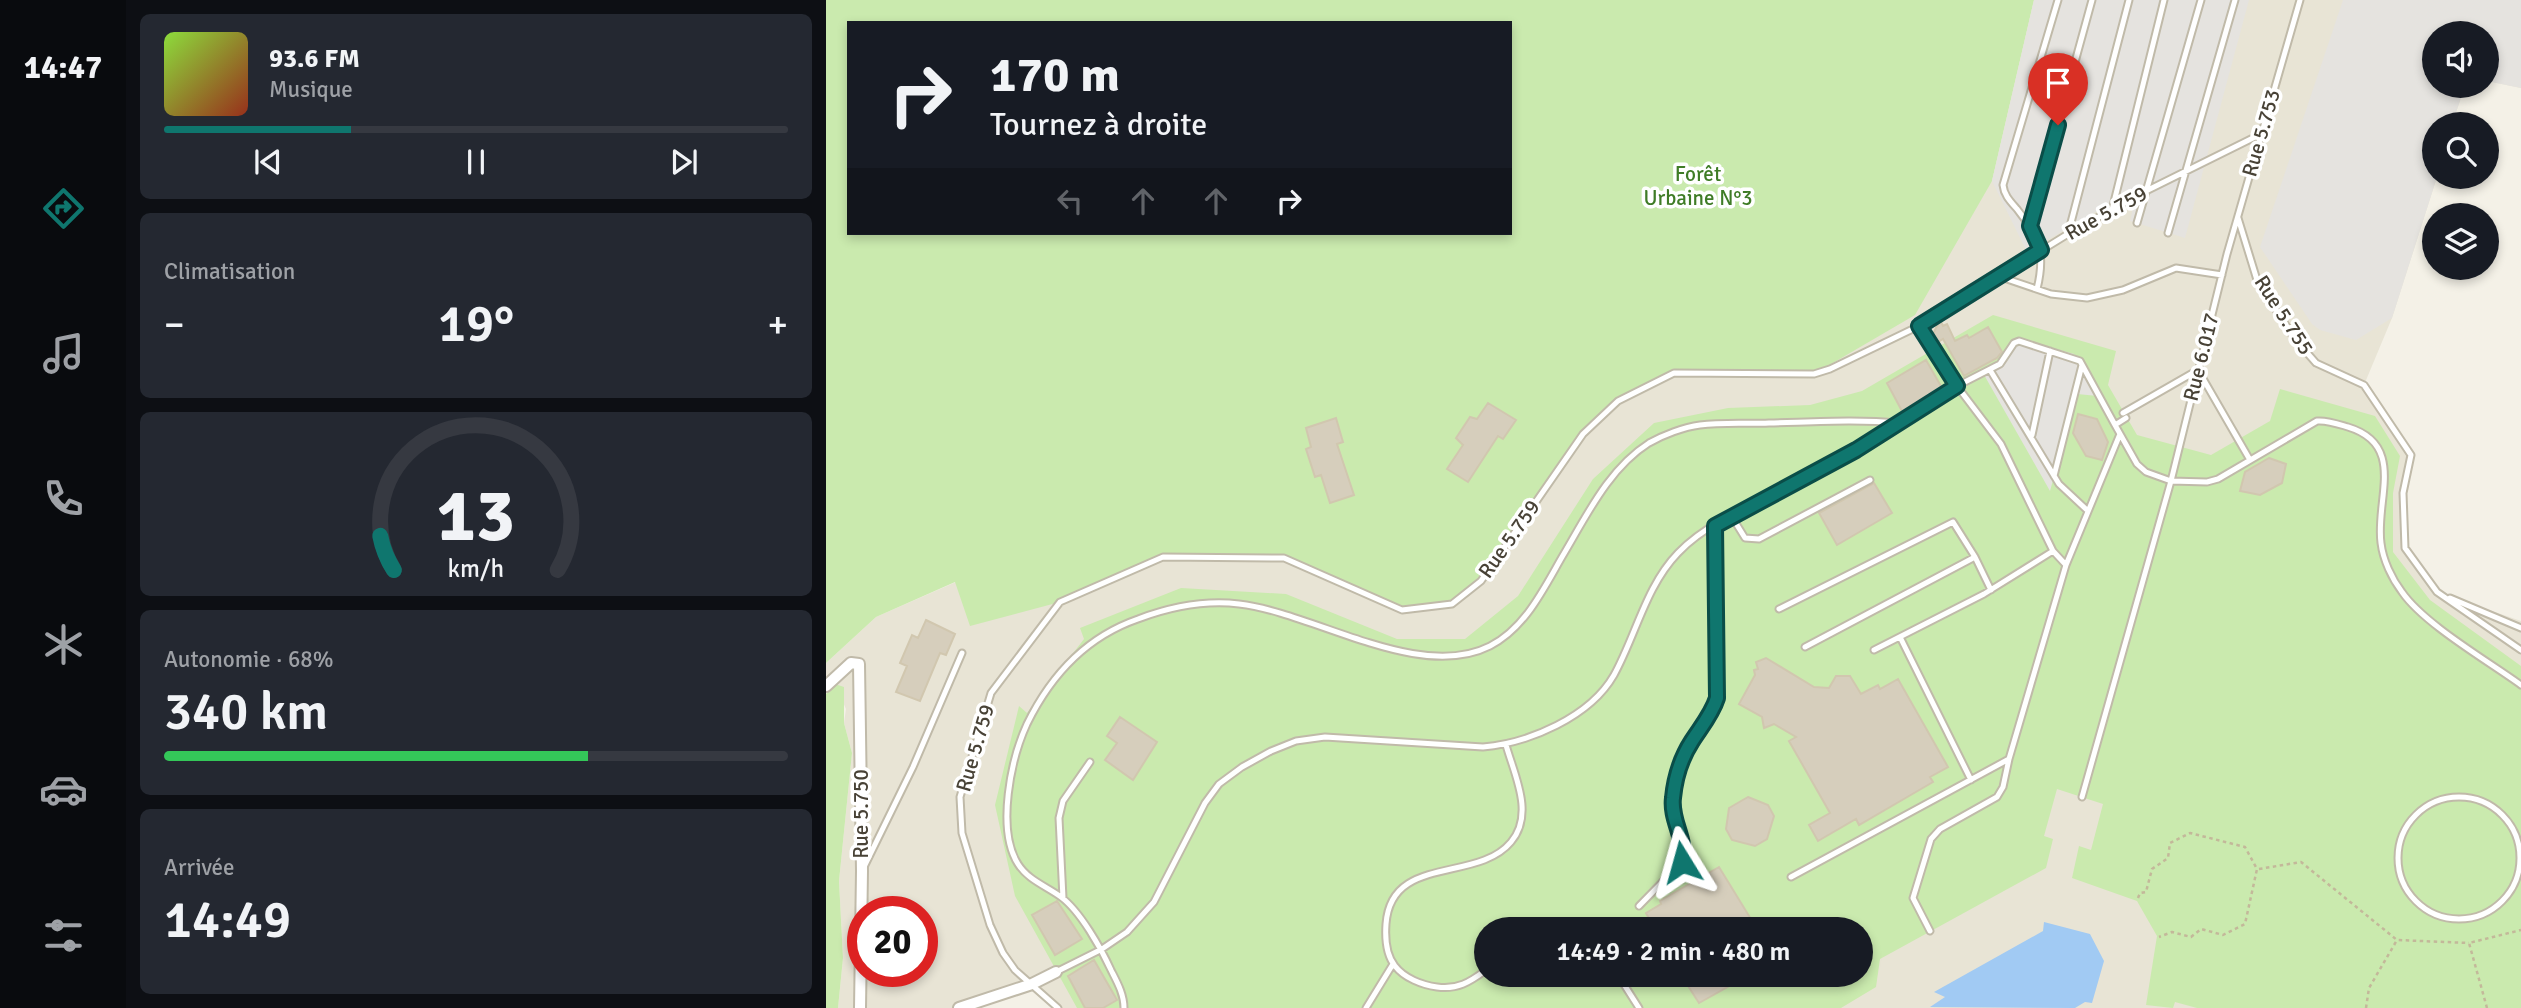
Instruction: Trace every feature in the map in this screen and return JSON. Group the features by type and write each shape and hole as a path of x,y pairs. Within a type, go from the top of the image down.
{"street":[{"name":"Rue 5.750","path":"826,686 851,663 859,664 862,871 860,1008"},
{"path":"958,1008 1032,984 1056,972"}],"lane":[{"path":"2037,289 2041,250 2030,226 2006,195 2003,185 2058,0"},
{"path":"2030,226 2092,0"},
{"path":"2068,234 2129,0"},
{"path":"2112,210 2164,0"},
{"path":"2137,223 2201,0"},
{"path":"2168,233 2235,0"},
{"name":"Rue 5.753","path":"2224,266 2300,0"},
{"name":"Rue 5.759","path":"1032,984 1015,970 1003,953 990,925 962,833 960,797 991,693 1060,602 1163,557 1284,558 1402,610 1452,604 1481,581 1583,434 1618,401 1674,373 1814,374 1830,369 1919,326 2068,234 2186,170 2260,134"},
{"name":"Rue 5.755","path":"2238,218 2257,280 2294,338 2316,363 2364,385 2411,455 2403,493 2405,548 2437,592 2521,650"},
{"name":"Rue 6.017","path":"2082,797 2171,481 2224,266"},
{"path":"1998,276 2067,297 2087,298 2123,290 2176,268 2222,275"},
{"path":"1919,326 1957,386 2001,444 2053,551 2066,565"},
{"path":"1056,972 1102,949 1127,932 1154,902 1205,803 1219,784 1242,767 1296,741 1325,737 1483,747 1506,745 1568,718 1593,700 1613,677 1653,591 1678,553 1715,526 1856,450 1957,386 1990,370 2006,359 2016,342 2076,358 2141,468 2171,481 2213,481 2317,421 2327,421 2368,435 2385,466 2381,542 2385,561 2400,589 2419,612 2521,685"},
{"path":"2032,435 2050,351"},
{"path":"2054,475 2082,365"},
{"path":"1990,370 2054,475 2068,495 2088,511"},
{"path":"2115,425 2125,415 2198,370 2250,460"},
{"path":"1124,1008 1124,998 1102,949 1063,898 1028,876 1016,862 1008,831 1007,791 1027,724 1049,687 1092,640 1159,611 1194,604 1237,603 1295,615 1393,650 1428,657 1460,655 1488,647 1507,635 1531,610 1603,488 1629,459 1650,443 1698,425 1868,420 1899,423"},
{"path":"1930,931 1913,898 1931,839 1940,829 1997,797 2003,786 2008,759 2066,565 2120,434"},
{"path":"1732,517 1745,538 1759,539 1870,480"},
{"path":"1779,609 1949,523 1957,524 1991,590"},
{"path":"1639,906 1682,862 1682,845 1672,801 1678,770 1684,754 1714,709 1717,698 1715,526"},
{"path":"1874,650 1991,590 2053,551"},
{"path":"1805,648 1975,557"},
{"path":"2437,592 2521,628"},
{"path":"1900,637 1970,780"},
{"path":"862,871 913,766 962,653"},
{"path":"1474,978 1466,984 1438,987 1422,984 1405,975 1393,964 1385,940 1387,914 1395,895 1406,884 1419,877 1496,854 1511,842 1519,828 1523,805 1506,745"},
{"path":"1791,877 2008,759"},
{"path":"1063,898 1061,809 1072,785 1090,762"},
{"path":"2459,797 2482,801 2506,819 2514,832 2518,847 2519,877 2502,902 2486,914 2465,920 2438,916 2415,899 2404,881 2400,846 2404,832 2418,813 2437,801 2459,797"},
{"path":"1366,1008 1393,964"},
{"path":"1032,984 1058,1008"},
{"path":"1626,987 1639,1008"}],"path":[{"path":"2138,898 2140,893 2146,892 2152,869 2168,858 2170,844 2190,833 2245,847 2258,869 2245,924 2223,934 2202,929 2191,937 2172,932 2159,937"},
{"path":"2258,869 2301,862 2397,940 2469,943 2521,930"},
{"path":"2366,1008 2369,988 2397,940"},
{"path":"2469,943 2487,1008"}],"shaded area":[{"path":"2034,0 2521,0 2521,88 2499,83 2499,21 2422,21 2422,98 2461,98 2456,112 2422,112 2422,189 2433,189 2429,203 2422,203 2422,224 2392,318 2364,385 2411,455 2403,493 2407,546 2437,592 2521,621 2521,1008 1058,1008 1032,984 959,1008 838,1008 843,958 839,881 852,753 844,723 846,709 835,684 826,694 826,663 876,617 956,582 1163,557 1583,434 1618,401 1992,181"},
{"path":"2034,0 2249,0 2185,238 2130,221 2133,207 2111,203 2027,252 1992,181"},
{"path":"2343,0 2521,0 2521,88 2499,83 2499,21 2422,21 2422,98 2461,98 2456,112 2422,112 2422,189 2433,189 2429,203 2422,203 2422,224 2392,318 2356,340 2320,330 2312,324 2260,247"},
{"path":"2017,338 2074,354 2098,396 2077,394 2050,491 1983,373 2005,362"}],"green space":[{"name":"Forêt Urbaine N°3","path":"826,0 2034,0 1992,181 1915,315 1814,374 1674,373 1618,401 1583,434 1481,581 1452,604 1402,610 1284,558 1163,557 1060,602 970,626 955,582 876,617 826,663"},
{"path":"1993,315 2116,351 2108,385 2137,435 2211,455 2270,421 2280,389 2375,416 2400,456 2393,493 2393,552 2430,600 2521,666 2521,1008 2197,1008 2175,1002 2173,1008 2146,1005 2157,936 2137,901 2072,878 2079,846 2091,850 2103,804 2057,789 2044,836 2053,839 2046,868 1880,959 1876,987 1841,1008 1077,1008 1015,896 995,805 1019,706 1027,713 1084,639 1080,628 1181,588 1286,594 1397,639 1465,639 1518,596 1593,479 1654,423 1728,408 1810,405 1862,391"},
{"path":"835,684 844,687 844,723 852,753 839,881 843,958 838,1008 826,1008 826,694"}],"water":[{"path":"2044,922 2090,934 2104,961 2092,1003 2085,1002 2075,1008 1930,1007 1945,997 1934,992 2043,931"}],"building":[{"path":"1940,320 1943,326 1947,324 1955,341 1967,335 1969,338 1988,327 2002,352 1997,358 1964,376 1943,339 1938,342 1933,334"},
{"path":"1926,360 1942,388 1902,411 1887,383"},
{"path":"1488,403 1516,420 1503,439 1498,436 1468,482 1447,469 1463,445 1456,438 1470,417 1477,419"},
{"path":"2078,414 2097,419 2108,442 2102,460 2086,456 2073,433"},
{"path":"1336,418 1343,442 1337,444 1354,495 1330,503 1321,475 1315,477 1306,449 1311,447 1306,428"},
{"path":"2269,458 2286,464 2282,483 2260,495 2240,491 2245,472"},
{"path":"1874,483 1892,513 1837,545 1819,513"},
{"path":"926,620 955,634 946,655 940,653 920,701 896,692 907,666 900,663 912,635 918,638"},
{"path":"1766,658 1814,687 1829,688 1836,676 1850,676 1861,694 1878,685 1880,689 1898,679 1948,767 1930,777 1933,782 1859,825 1856,819 1818,841 1809,825 1830,813 1789,741 1796,737 1774,724 1764,728 1762,717 1739,704 1755,675 1754,670 1758,669 1756,662"},
{"path":"1120,717 1157,742 1133,780 1105,760 1117,743 1107,736"},
{"path":"1748,797 1768,805 1774,816 1767,839 1755,846 1732,840 1726,829 1729,808"},
{"path":"1719,867 1750,917 1648,917 1646,913 1661,904 1660,901"},
{"path":"1057,901 1082,939 1055,955 1032,915"},
{"path":"1094,960 1117,1000 1103,1008 1085,1008 1068,976"},
{"path":"1689,987 1728,987 1699,1003"}],"route":[{"path":"1682,862 1682,845 1672,801 1678,770 1684,754 1714,709 1717,698 1715,526 1856,450 1957,386 1919,326 2041,250 2030,226 2058,125"}]}
